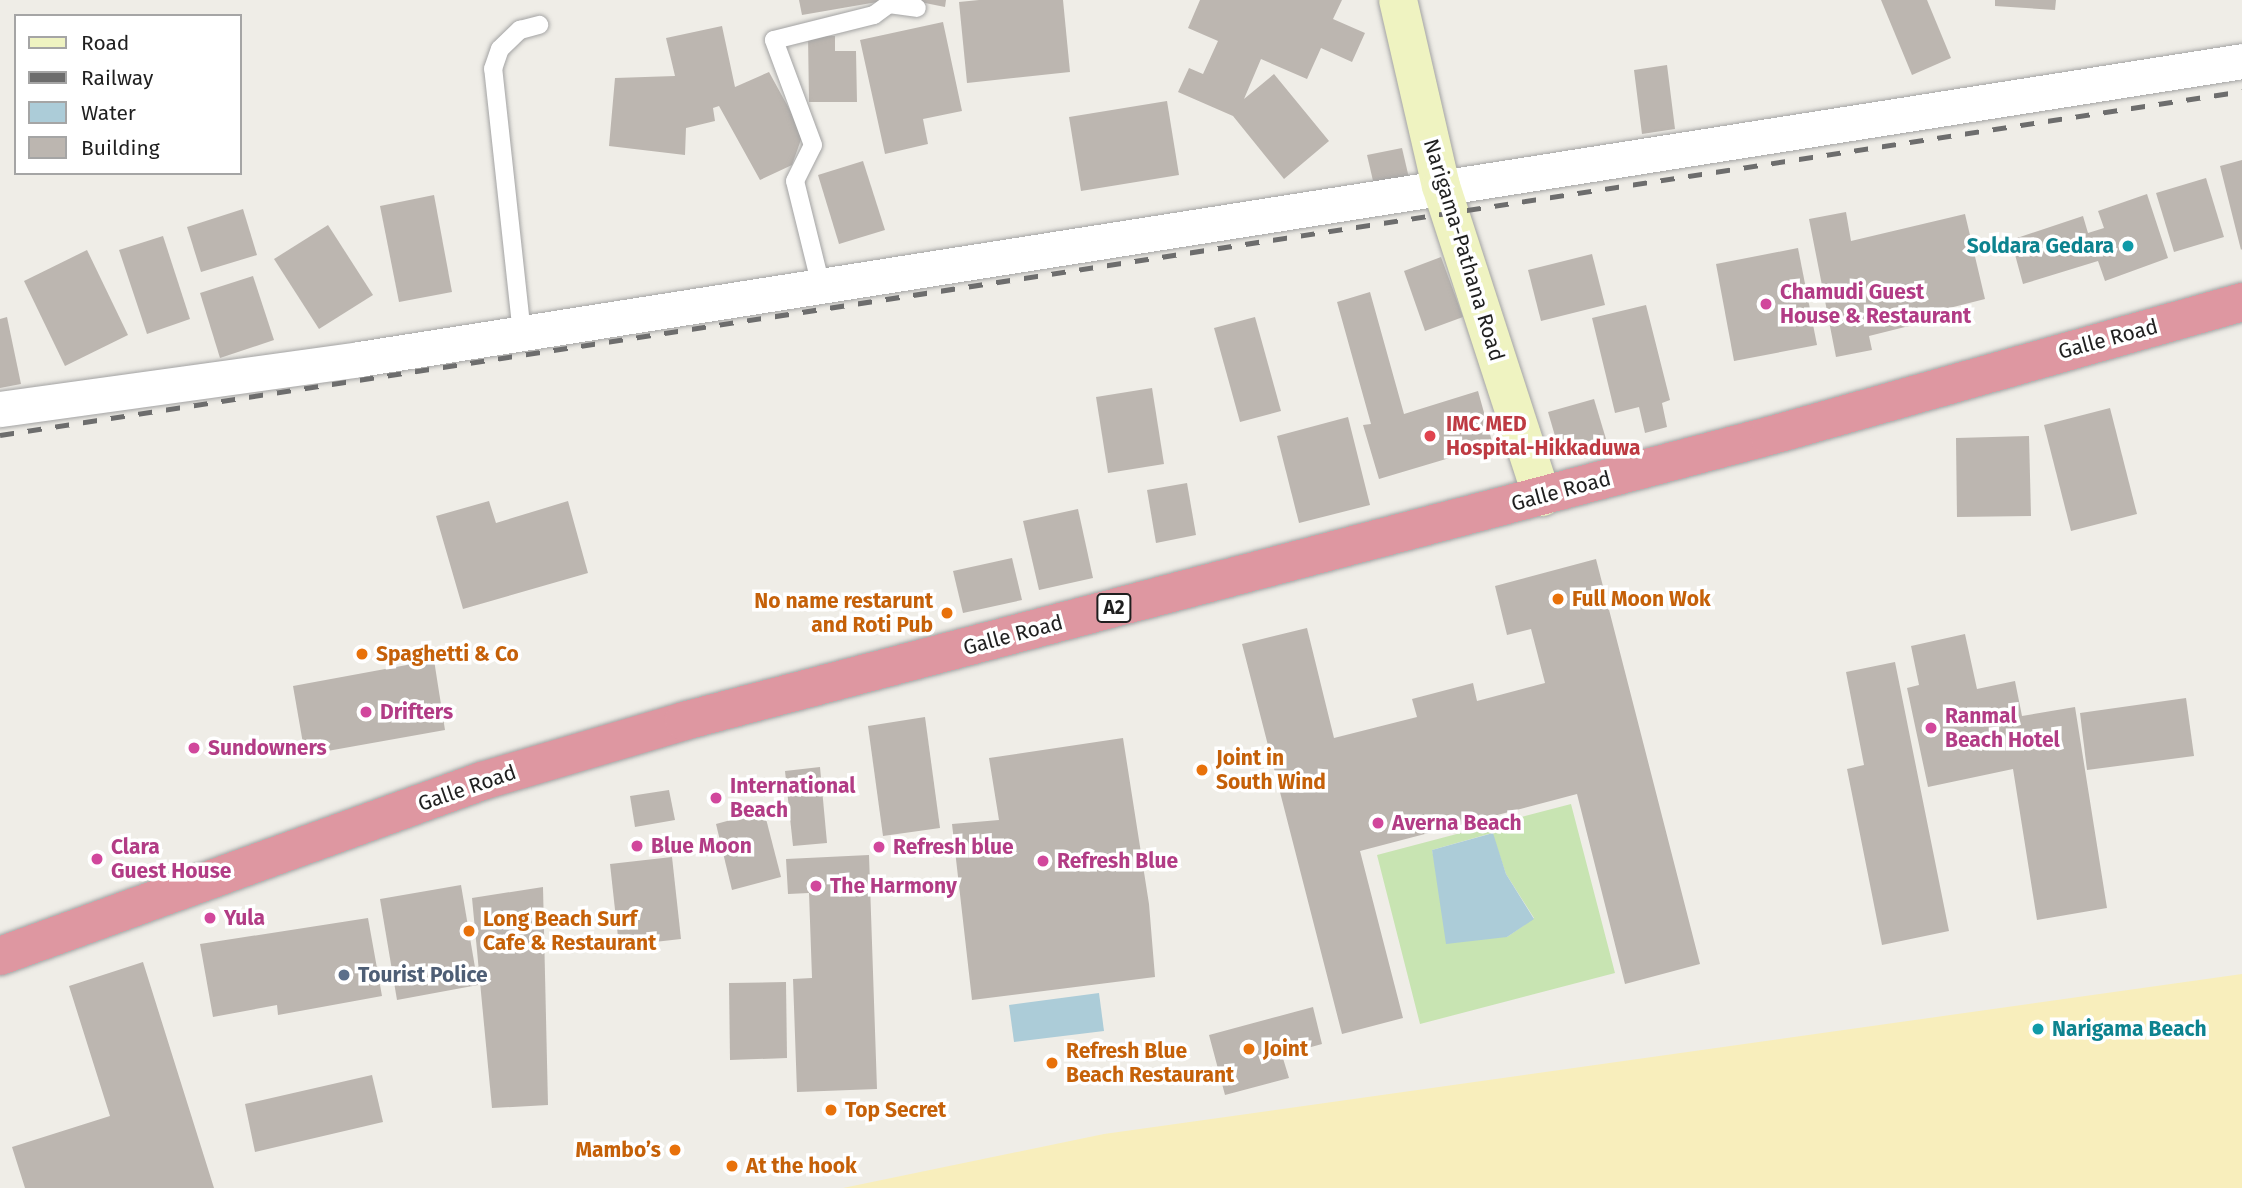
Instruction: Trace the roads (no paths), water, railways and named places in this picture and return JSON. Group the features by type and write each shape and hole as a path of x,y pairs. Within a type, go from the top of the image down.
{"highway":[{"name":"Galle Road","path":"0,956 482,781 684,721 1542,497 2242,302"}],"street":[{"name":"Narigama-Pathana Road","path":"1398,0 1441,186 1542,497"},
{"path":"0,409 523,334 1441,186 2242,61"}],"lane":[{"path":"821,286 795,181 813,145 774,40 874,15 889,4 917,8"},
{"path":"523,334 493,69 500,49 520,30 540,25"}],"water":[{"path":"1493,833 1506,874 1534,919 1507,937 1446,944 1432,850"},
{"path":"1099,993 1104,1031 1014,1042 1009,1005"}],"railway":[{"path":"0,435 2242,91"}],"place":[{"name":"Soldara Gedara","path":"2128,246"},
{"name":"Chamudi Guest House & Restaurant","path":"1766,304"},
{"name":"IMC MED Hospital-Hikkaduwa","path":"1430,436"},
{"name":"Full Moon Wok","path":"1558,599"},
{"name":"No name restarunt and Roti Pub","path":"947,613"},
{"name":"Spaghetti & Co","path":"362,654"},
{"name":"Drifters","path":"366,712"},
{"name":"Ranmal Beach Hotel","path":"1931,728"},
{"name":"Sundowners","path":"194,748"},
{"name":"Joint in South Wind","path":"1202,770"},
{"name":"International Beach","path":"716,798"},
{"name":"Averna Beach","path":"1378,823"},
{"name":"Blue Moon","path":"637,846"},
{"name":"Refresh blue","path":"879,847"},
{"name":"Clara Guest House","path":"97,859"},
{"name":"Refresh Blue","path":"1043,861"},
{"name":"The Harmony","path":"816,886"},
{"name":"Yula","path":"210,918"},
{"name":"Long Beach Surf Cafe & Restaurant","path":"469,931"},
{"name":"Tourist Police","path":"344,975"},
{"name":"Narigama Beach","path":"2038,1029"},
{"name":"Joint","path":"1249,1049"},
{"name":"Refresh Blue Beach Restaurant","path":"1052,1063"},
{"name":"Top Secret","path":"831,1110"},
{"name":"Mambo’s","path":"675,1150"},
{"name":"At the hook","path":"732,1166"}]}
